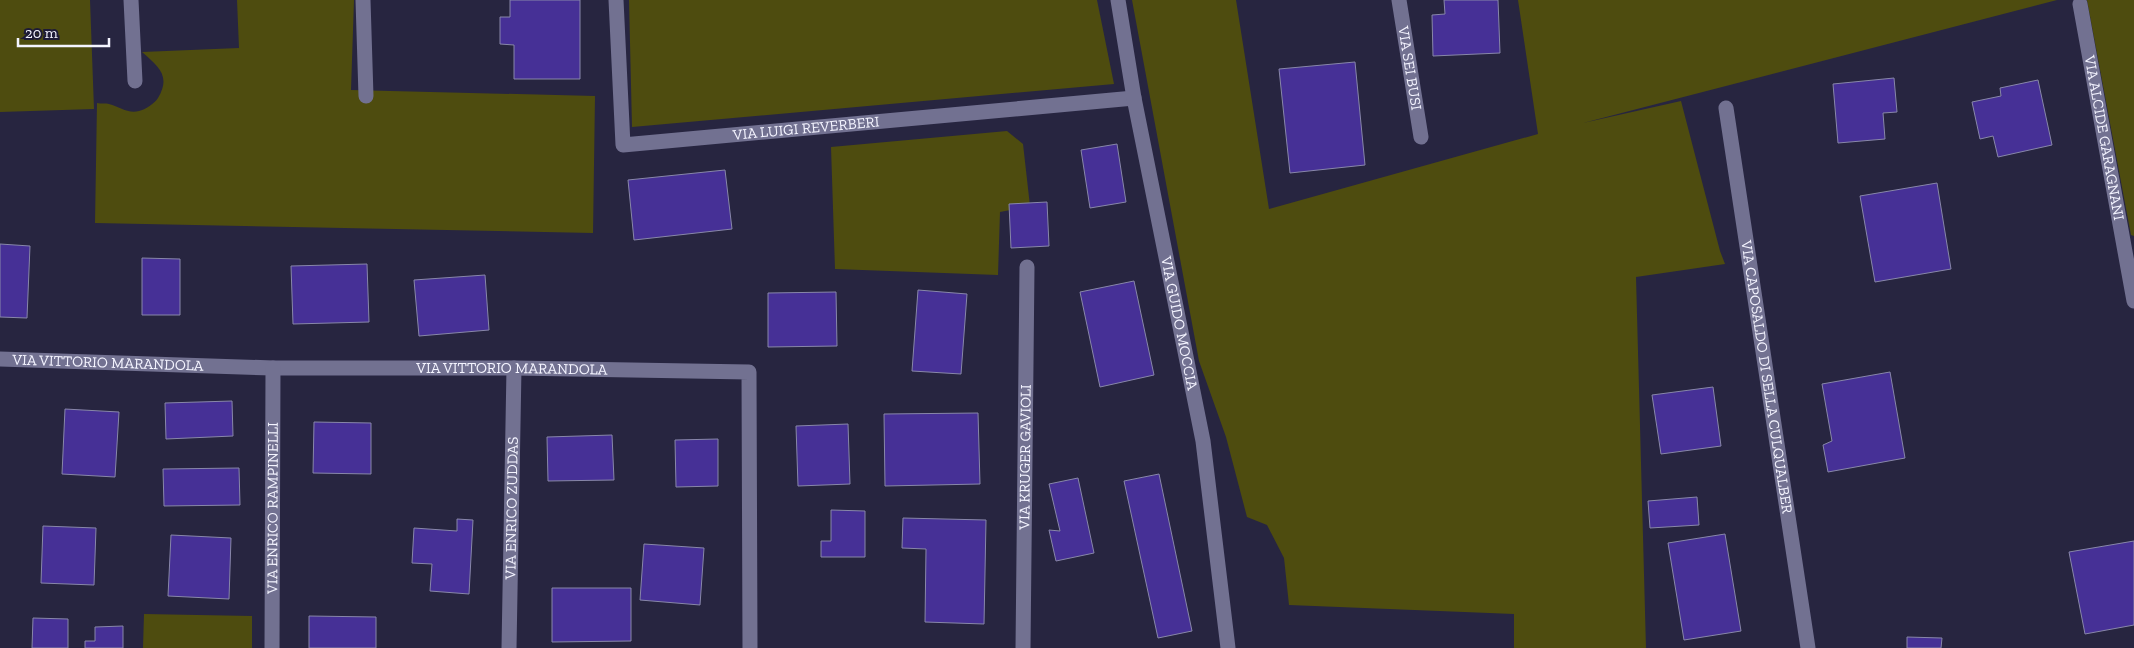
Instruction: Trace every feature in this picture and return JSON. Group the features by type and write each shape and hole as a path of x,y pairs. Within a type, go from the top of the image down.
{"street":[{"path":"131,0 135,81"},
{"path":"363,0 366,96"},
{"name":"VIA LUIGI REVERBERI","path":"616,0 623,145 1134,98"},
{"name":"VIA GUIDO MOCCIA","path":"1118,0 1134,98 1202,441 1228,648"},
{"name":"VIA SEI BUSI","path":"1399,0 1421,136"},
{"name":"VIA ALCIDE GARAGNANI","path":"2080,4 2134,301"},
{"name":"VIA CAPOSALDO DI SELLA CULQUALBER","path":"1726,108 1808,648"},
{"name":"VIA KRUGER GAVIOLI","path":"1023,648 1027,267"},
{"name":"VIA VITTORIO MARANDOLA","path":"0,359 273,368 514,368 749,372 750,648"},
{"name":"VIA ENRICO RAMPINELLI","path":"272,648 273,368"},
{"name":"VIA ENRICO ZUDDAS","path":"509,648 514,368"}],"shaded area":[{"path":"0,0 90,0 94,109 0,112"},
{"path":"237,0 354,0 351,90 595,96 593,233 95,223 97,103 108,104 135,112 147,108 157,100 162,90 163,78 154,62 142,52 239,48"},
{"path":"629,0 1097,0 1114,84 632,127"},
{"path":"1132,0 1236,0 1269,209 1538,134 1518,0 2057,0 1583,123 1681,101 1725,264 1636,277 1646,648 1514,648 1514,614 1289,605 1284,558 1267,525 1247,517 1226,437 1199,361"},
{"path":"2087,0 2134,0 2134,236 2131,235"},
{"path":"1007,131 1023,144 1030,206 1000,212 998,275 835,269 831,147"},
{"path":"144,614 252,616 252,648 143,648"}],"building":[{"path":"510,0 580,0 580,79 514,79 514,45 500,44 500,17 510,17"},
{"path":"1444,0 1498,0 1500,53 1433,56 1432,15 1445,14"},
{"path":"1355,62 1365,165 1290,173 1279,69"},
{"path":"1894,78 1897,112 1883,113 1885,139 1838,143 1833,84"},
{"path":"2038,80 2052,145 1998,157 1993,136 1980,139 1972,102 2001,96 2000,88"},
{"path":"1117,144 1126,202 1090,208 1081,150"},
{"path":"725,170 732,229 634,240 628,180"},
{"path":"1937,183 1951,269 1875,282 1860,196"},
{"path":"1047,202 1049,246 1011,248 1009,204"},
{"path":"0,244 30,246 27,318 0,317"},
{"path":"142,258 180,259 180,315 142,315"},
{"path":"367,264 369,322 293,324 291,266"},
{"path":"485,275 489,330 419,336 414,280"},
{"path":"1134,281 1154,375 1100,387 1080,292"},
{"path":"918,290 967,294 961,374 912,371"},
{"path":"836,292 837,346 768,347 768,293"},
{"path":"1890,372 1905,458 1828,472 1823,445 1832,441 1822,384"},
{"path":"1713,387 1721,446 1661,454 1652,395"},
{"path":"232,401 233,436 166,439 165,403"},
{"path":"65,409 119,412 115,477 62,474"},
{"path":"978,413 980,484 885,486 884,414"},
{"path":"314,422 371,423 371,474 313,473"},
{"path":"848,424 850,484 798,486 796,426"},
{"path":"612,435 614,480 548,481 547,437"},
{"path":"718,439 718,486 676,487 675,440"},
{"path":"239,468 240,505 164,506 163,469"},
{"path":"1159,474 1192,631 1158,638 1124,481"},
{"path":"1078,478 1094,553 1056,561 1049,530 1060,531 1049,484"},
{"path":"1697,497 1699,525 1650,528 1648,501"},
{"path":"831,510 865,511 865,557 821,557 821,541 831,541"},
{"path":"903,518 986,520 984,624 925,622 926,549 902,548"},
{"path":"457,519 473,520 469,594 430,591 432,564 412,563 414,528 457,531"},
{"path":"43,526 96,528 94,585 41,583"},
{"path":"1725,534 1741,631 1684,640 1668,543"},
{"path":"171,535 231,538 229,599 168,596"},
{"path":"2134,541 2134,625 2085,634 2069,552"},
{"path":"644,544 704,548 700,605 640,600"},
{"path":"552,588 631,588 631,641 552,642"},
{"path":"309,616 376,617 376,648 309,648"},
{"path":"33,618 68,619 68,648 32,648"},
{"path":"123,626 123,648 85,648 85,641 95,641 95,627"},
{"path":"1907,637 1942,638 1941,648 1907,648"}]}
